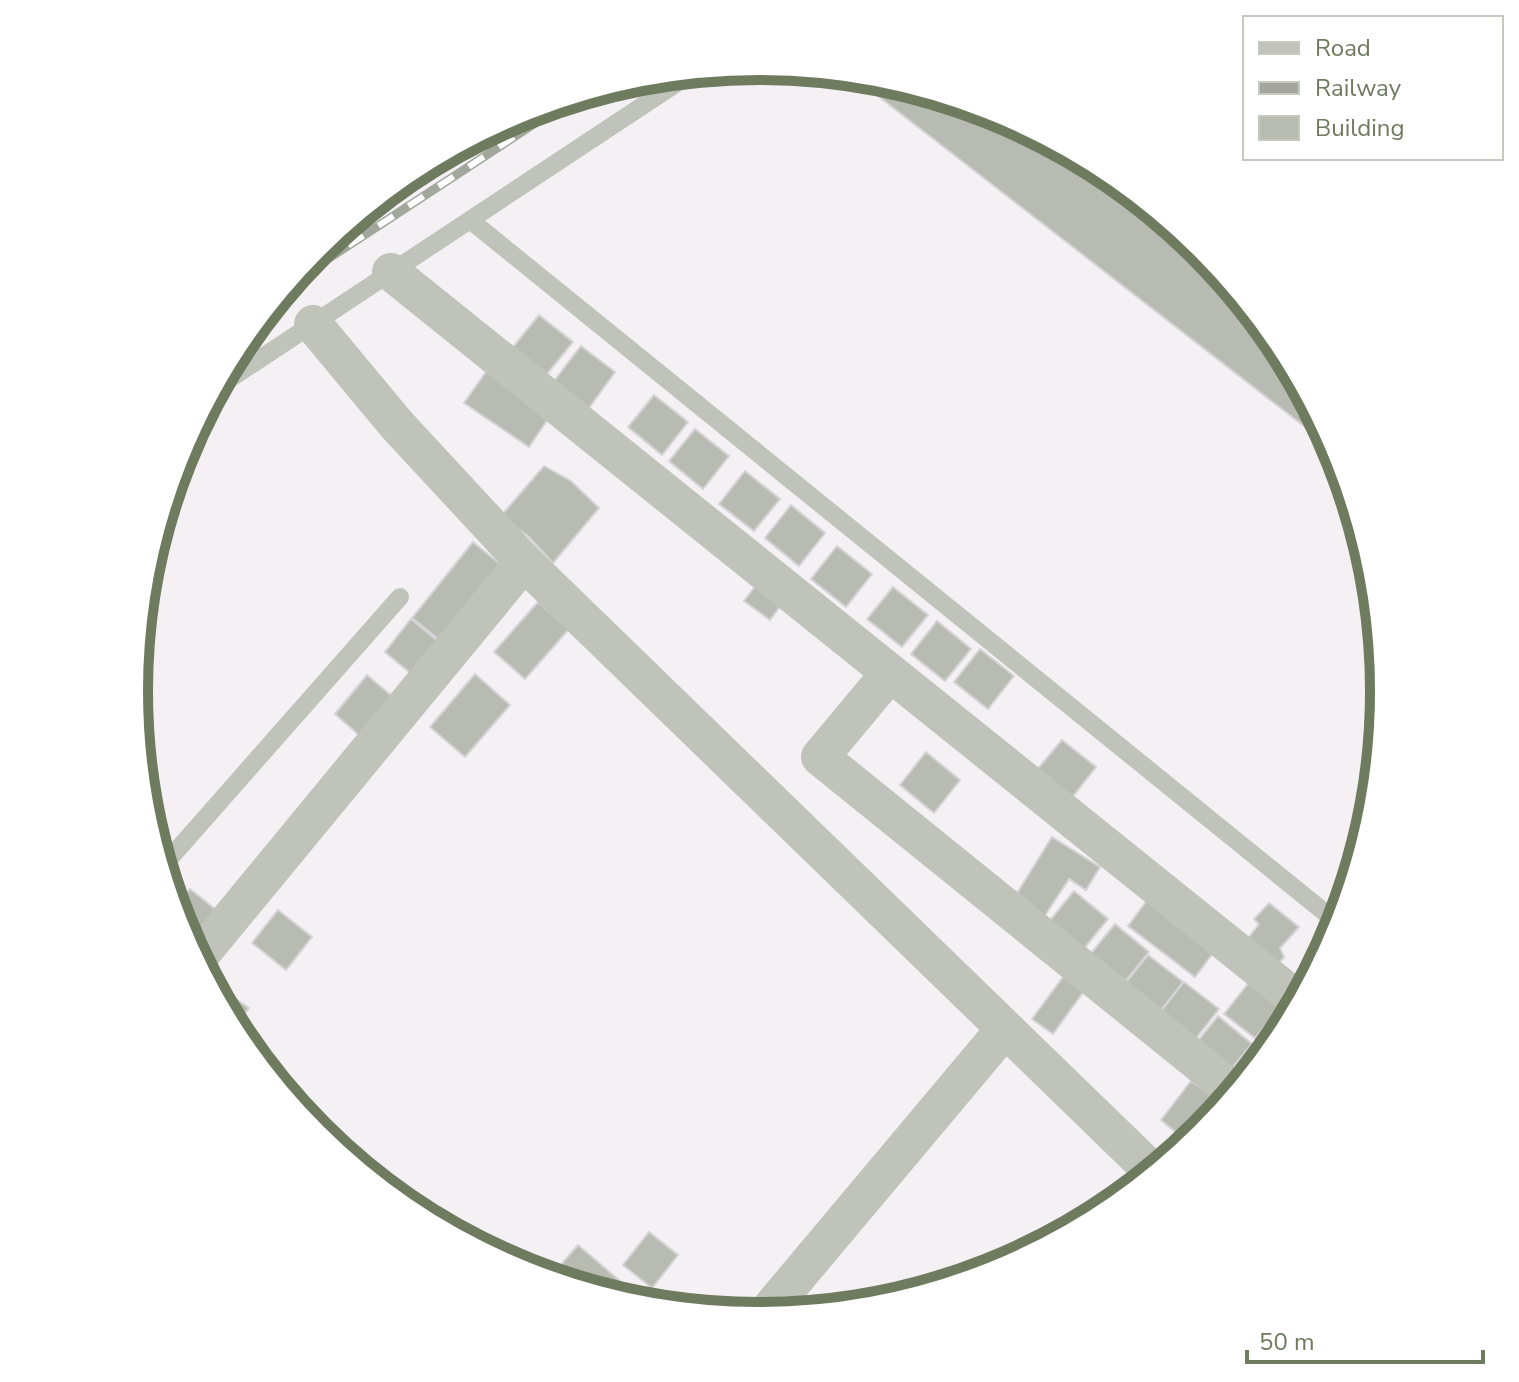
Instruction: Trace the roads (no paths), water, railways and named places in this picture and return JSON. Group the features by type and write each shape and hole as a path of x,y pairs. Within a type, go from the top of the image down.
{"street":[{"path":"391,272 1290,994"},
{"path":"313,324 397,425 524,562 1145,1164"},
{"path":"206,948 524,562"},
{"path":"890,673 820,757 1226,1085"},
{"path":"776,1302 1005,1029"}],"lane":[{"path":"237,374 672,86"},
{"path":"470,220 1328,915"},
{"path":"171,857 400,597"}],"railway":[{"path":"326,260 534,124"}]}
